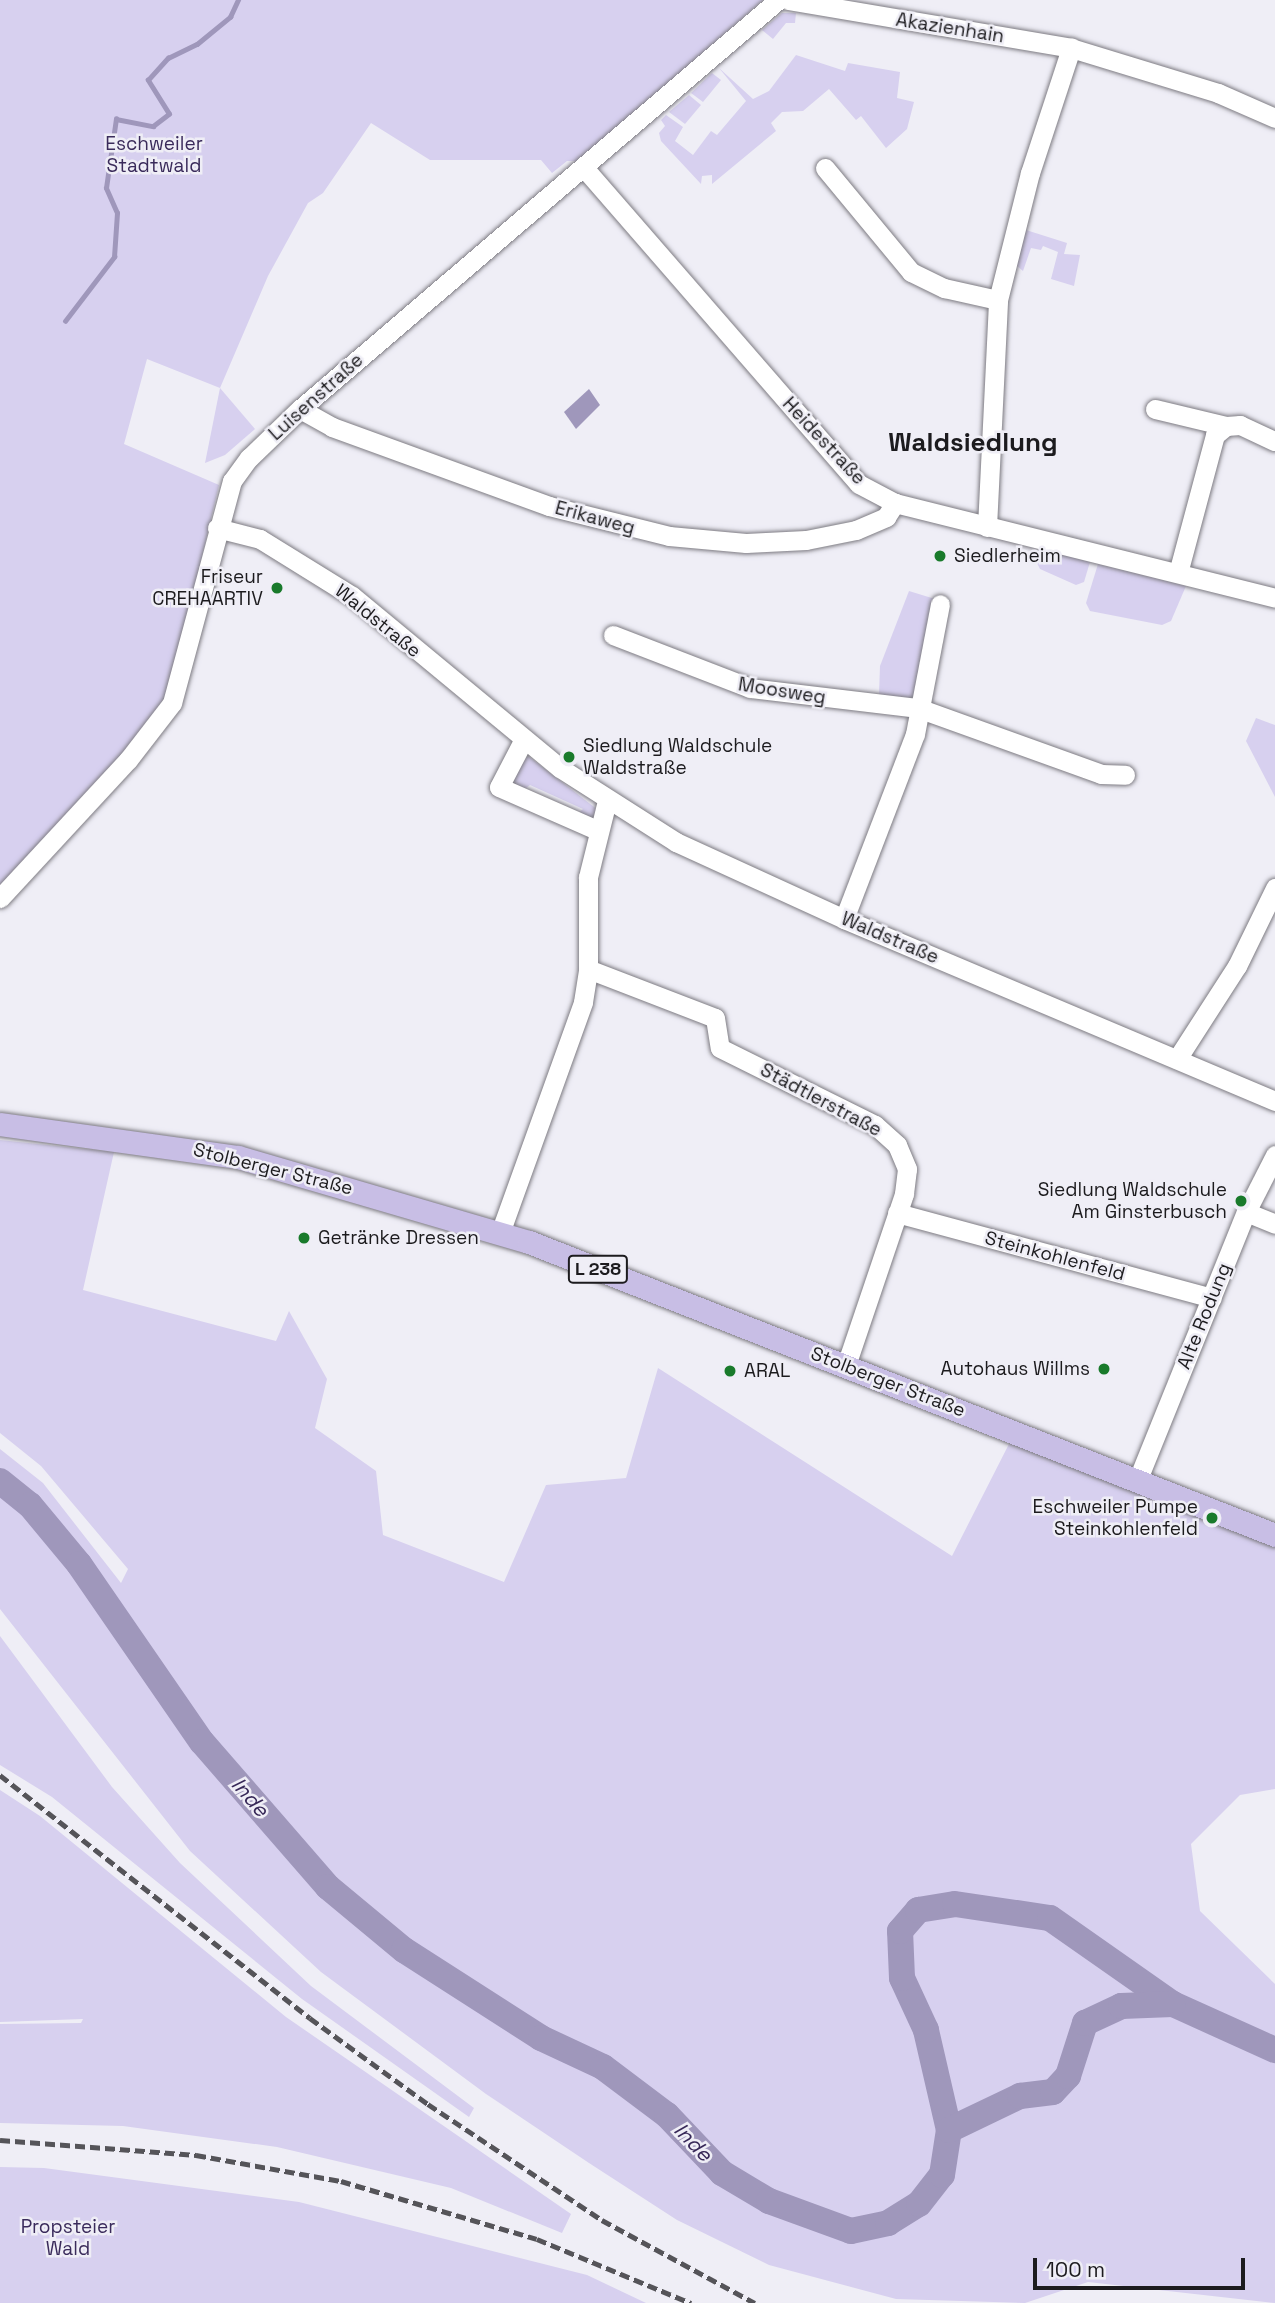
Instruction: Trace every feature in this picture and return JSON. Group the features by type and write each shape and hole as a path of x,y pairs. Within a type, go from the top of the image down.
{"main road":[{"name":"Stolberger Straße","path":"0,1124 238,1157 500,1233 846,1365 1275,1535"}],"street":[{"name":"Luisenstraße","path":"0,898 128,760 172,703 217,528 232,481 300,409 585,169 778,0"},
{"name":"Akazienhain","path":"788,0 1071,48 1182,80 1275,118"},
{"path":"986,527 998,300 1030,173 1071,48"},
{"path":"825,168 838,189 911,272 944,288 998,300"},
{"name":"Heidestraße","path":"585,169 859,484 895,503 1275,598"},
{"name":"Erikaweg","path":"300,409 332,427 549,506 669,536 746,543 806,540 856,530 886,517 895,503"},
{"path":"1155,409 1226,426 1247,426 1275,441"},
{"path":"1178,573 1211,443 1226,426"},
{"name":"Waldstraße","path":"217,528 260,539 352,596 524,739 607,801 676,842 844,919 1275,1101"},
{"path":"844,919 915,734 940,604"},
{"name":"Moosweg","path":"613,635 750,688 918,708 1101,774 1125,775"},
{"path":"524,739 499,787 597,830"},
{"path":"500,1233 583,1002 588,969 585,915 597,830 607,801"},
{"path":"1177,1059 1237,966 1275,888"},
{"name":"Städtlerstraße","path":"588,969 715,1018 720,1048 889,1136 907,1169 897,1213 846,1365"},
{"name":"Alte Rodung","path":"1138,1479 1246,1213 1275,1156"},
{"name":"Steinkohlenfeld","path":"897,1213 1212,1298"},
{"path":"1246,1213 1275,1224"}],"green space":[{"name":"Eschweiler Stadtwald","path":"0,0 763,0 579,161 567,161 552,173 541,160 430,160 371,123 323,193 308,203 268,276 220,388 147,359 124,444 219,485 168,700 87,798 0,889"},
{"path":"782,13 796,13 795,23 786,23 773,39 762,30"},
{"path":"796,55 845,71 848,63 900,72 897,98 914,102 907,129 886,148 861,116 856,120 829,89 803,111 782,112 771,123 776,131 712,184 712,175 702,176 701,184 661,141 659,133 665,126 661,120 666,115 683,127 675,141 693,155 711,131 717,135 746,101 719,68 753,99 769,91"},
{"path":"712,73 721,80 703,102 691,93"},
{"path":"689,95 701,105 685,124 669,112"},
{"path":"1026,230 1067,243 1064,254 1080,255 1074,286 1051,279 1058,252 1043,246 1041,250 1031,248 1023,271 1016,265"},
{"path":"220,388 255,429 225,455 205,463"},
{"path":"1041,547 1090,562 1084,582 1076,585 1040,569 1037,563"},
{"path":"1098,564 1186,586 1171,621 1162,625 1090,611 1086,603"},
{"path":"909,591 935,599 915,699 879,695 880,666"},
{"path":"1256,718 1275,725 1275,797 1246,741"},
{"path":"528,756 598,810 594,818 574,816 583,809 530,785 520,793 512,790 510,778"},
{"path":"0,1140 114,1152 83,1290 276,1341 289,1311 327,1379 315,1428 376,1471 383,1535 504,1582 546,1485 626,1478 658,1368 952,1556 1010,1442 1275,1547 1275,1789 1240,1795 1191,1844 1200,1911 1275,1984 1275,2303 1088,2282 1025,2303 896,2299 769,2265 677,2220 589,2163 486,2094 321,1972 190,1851 0,1609 0,1449 43,1483 121,1583 128,1569 41,1466 0,1433"},
{"path":"0,1636 112,1787 180,1863 311,1986 474,2108 469,2117 302,1999 52,1797 0,1765"},
{"path":"0,1790 40,1816 286,2017 571,2214 562,2233 451,2188 277,2147 123,2126 0,2123 0,2024 81,2023 83,2019 0,2022"},
{"name":"Propsteier Wald","path":"0,2167 44,2168 299,2202 587,2275 646,2303 0,2303"}],"shaded area":[{"path":"589,389 600,405 576,429 564,412"}],"waterway":[{"path":"65,321 114,257 117,213 106,188 116,119 153,126 169,114 148,80 168,58 197,44 230,17 238,0"},
{"name":"Inde","path":"0,1481 30,1505 79,1564 202,1742 328,1887 404,1950 541,2038 603,2067 667,2115 722,2173 769,2201 851,2231 888,2223 919,2204 942,2175 949,2130 926,2030 902,1978 900,1931 918,1910 955,1904 1050,1918 1173,2004 1275,2050"},
{"path":"949,2130 1020,2096 1053,2092 1068,2076 1085,2023 1121,2006 1173,2004"}],"railway":[{"path":"0,1775 310,2018 428,2104 602,2220 755,2303"},
{"path":"0,2140 196,2155 341,2181 537,2239 691,2303"}],"place":[{"name":"Siedlerheim","path":"940,556"},
{"name":"Friseur CREHAARTIV","path":"277,588"},
{"name":"Siedlung Waldschule Waldstraße","path":"569,757"},
{"name":"Siedlung Waldschule Am Ginsterbusch","path":"1241,1201"},
{"name":"Getränke Dressen","path":"304,1238"},
{"name":"Autohaus Willms","path":"1104,1369"},
{"name":"ARAL","path":"730,1371"},
{"name":"Eschweiler Pumpe Steinkohlenfeld","path":"1212,1518"}],"district":[{"name":"Waldsiedlung","path":"973,443"}]}
